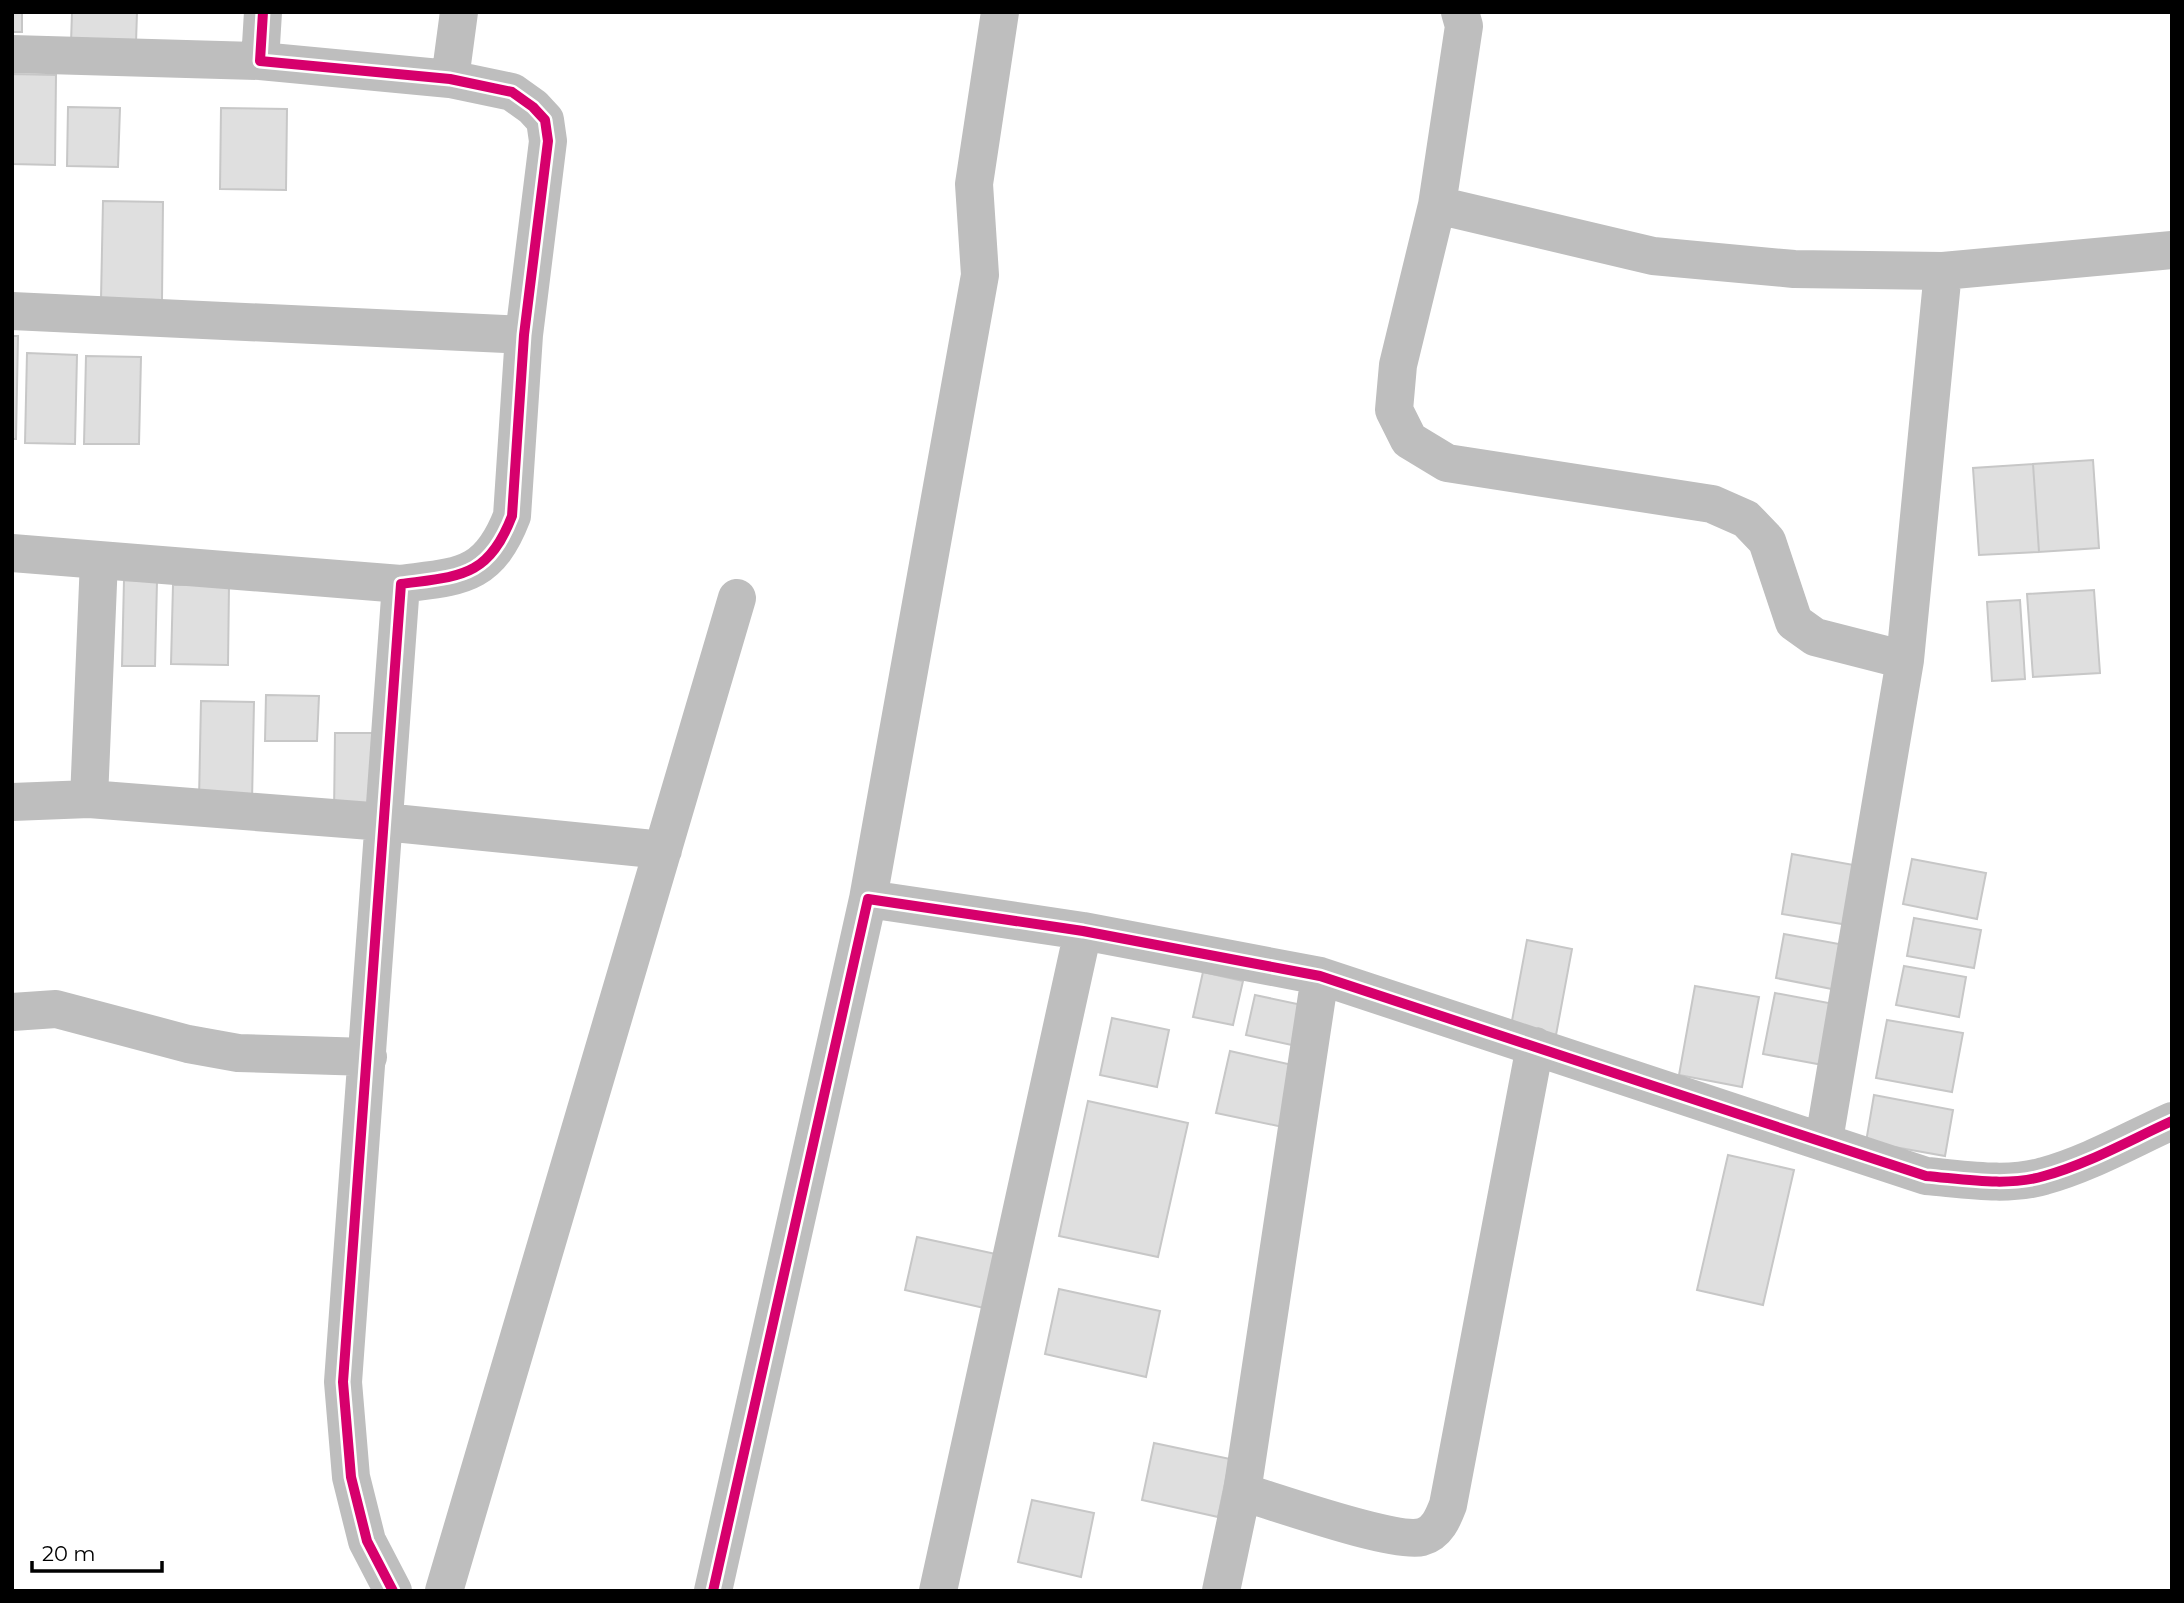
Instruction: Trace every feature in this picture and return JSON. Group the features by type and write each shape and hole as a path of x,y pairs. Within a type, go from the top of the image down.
{"street":[{"path":"260,61 263,12"},
{"path":"450,79 458,12"},
{"path":"713,1591 868,899 980,275 974,184 1000,12"},
{"path":"1460,12 1464,26 1437,205 1398,365 1394,410 1409,440 1447,463 1712,504 1746,519 1767,541 1794,622 1815,637 1905,660"},
{"path":"12,54 260,61 450,79 512,93 533,107 545,120 548,141 524,335 512,516 501,544 478,567 456,576 401,584 12,553"},
{"path":"1437,205 1653,256 1794,269 1943,271 2172,250"},
{"path":"1824,1140 1905,660 1943,271"},
{"path":"12,311 524,335"},
{"path":"89,799 99,560"},
{"path":"393,1591 367,1541 351,1477 343,1382 401,584"},
{"path":"444,1591 737,598"},
{"path":"12,802 89,799 384,822 663,850"},
{"path":"868,899 1083,931 1320,976 1824,1140 1926,1176 1983,1181 2041,1177 2091,1159 2172,1121"},
{"path":"938,1591 1083,931"},
{"path":"1221,1591 1242,1492 1320,976"},
{"path":"12,1012 56,1009 188,1044 238,1053 368,1057"},
{"path":"1242,1492 1391,1536 1422,1537 1439,1525 1448,1505 1535,1046"}],"building":[{"path":"12,12 22,12 22,32 12,32"},
{"path":"72,12 137,12 136,43 71,43"},
{"path":"12,74 56,75 55,165 12,164"},
{"path":"68,107 120,108 118,167 67,166"},
{"path":"221,108 287,109 286,190 220,189"},
{"path":"103,201 163,202 162,300 101,299"},
{"path":"12,336 18,336 16,439 12,439"},
{"path":"27,353 77,355 75,444 25,443"},
{"path":"86,356 141,357 139,444 84,444"},
{"path":"2093,460 2099,548 2039,552 2033,464"},
{"path":"2033,464 2039,552 1979,555 1973,468"},
{"path":"124,580 157,581 155,666 122,666"},
{"path":"173,585 229,585 228,665 171,664"},
{"path":"2094,590 2100,673 2033,677 2027,594"},
{"path":"2020,600 2025,679 1992,681 1987,602"},
{"path":"266,695 319,696 317,741 265,741"},
{"path":"201,701 254,702 252,802 199,800"},
{"path":"335,733 378,733 377,815 334,814"},
{"path":"1792,854 1865,867 1854,926 1782,914"},
{"path":"1912,859 1986,873 1977,919 1903,904"},
{"path":"1914,918 1981,930 1974,968 1907,956"},
{"path":"1784,934 1850,946 1842,991 1776,978"},
{"path":"1527,940 1572,949 1556,1035 1511,1026"},
{"path":"1904,966 1966,977 1959,1017 1896,1005"},
{"path":"1203,972 1243,981 1233,1025 1193,1017"},
{"path":"1695,986 1759,997 1742,1087 1679,1075"},
{"path":"1775,993 1834,1004 1823,1065 1763,1054"},
{"path":"1255,995 1302,1005 1292,1045 1246,1035"},
{"path":"1112,1018 1169,1030 1157,1087 1100,1075"},
{"path":"1887,1020 1963,1033 1952,1092 1876,1078"},
{"path":"1230,1051 1297,1066 1283,1127 1216,1113"},
{"path":"1874,1095 1953,1110 1945,1156 1866,1142"},
{"path":"1088,1101 1188,1123 1158,1257 1059,1236"},
{"path":"1728,1155 1794,1170 1763,1305 1697,1290"},
{"path":"917,1237 1005,1256 993,1310 905,1290"},
{"path":"1059,1289 1160,1311 1146,1377 1045,1354"},
{"path":"1154,1443 1230,1459 1218,1517 1142,1500"},
{"path":"1032,1500 1094,1513 1081,1577 1018,1562"}],"cycle path":[{"path":"263,12 260,61 450,79 512,92 533,107 545,120 548,141 524,335 512,516 493,552 482,563 456,575 401,584 343,1382 351,1477 367,1541 393,1591"},
{"path":"713,1591 868,899 1083,931 1320,976 1926,1176 1985,1181 2015,1181 2044,1176 2077,1165 2172,1121"}]}
